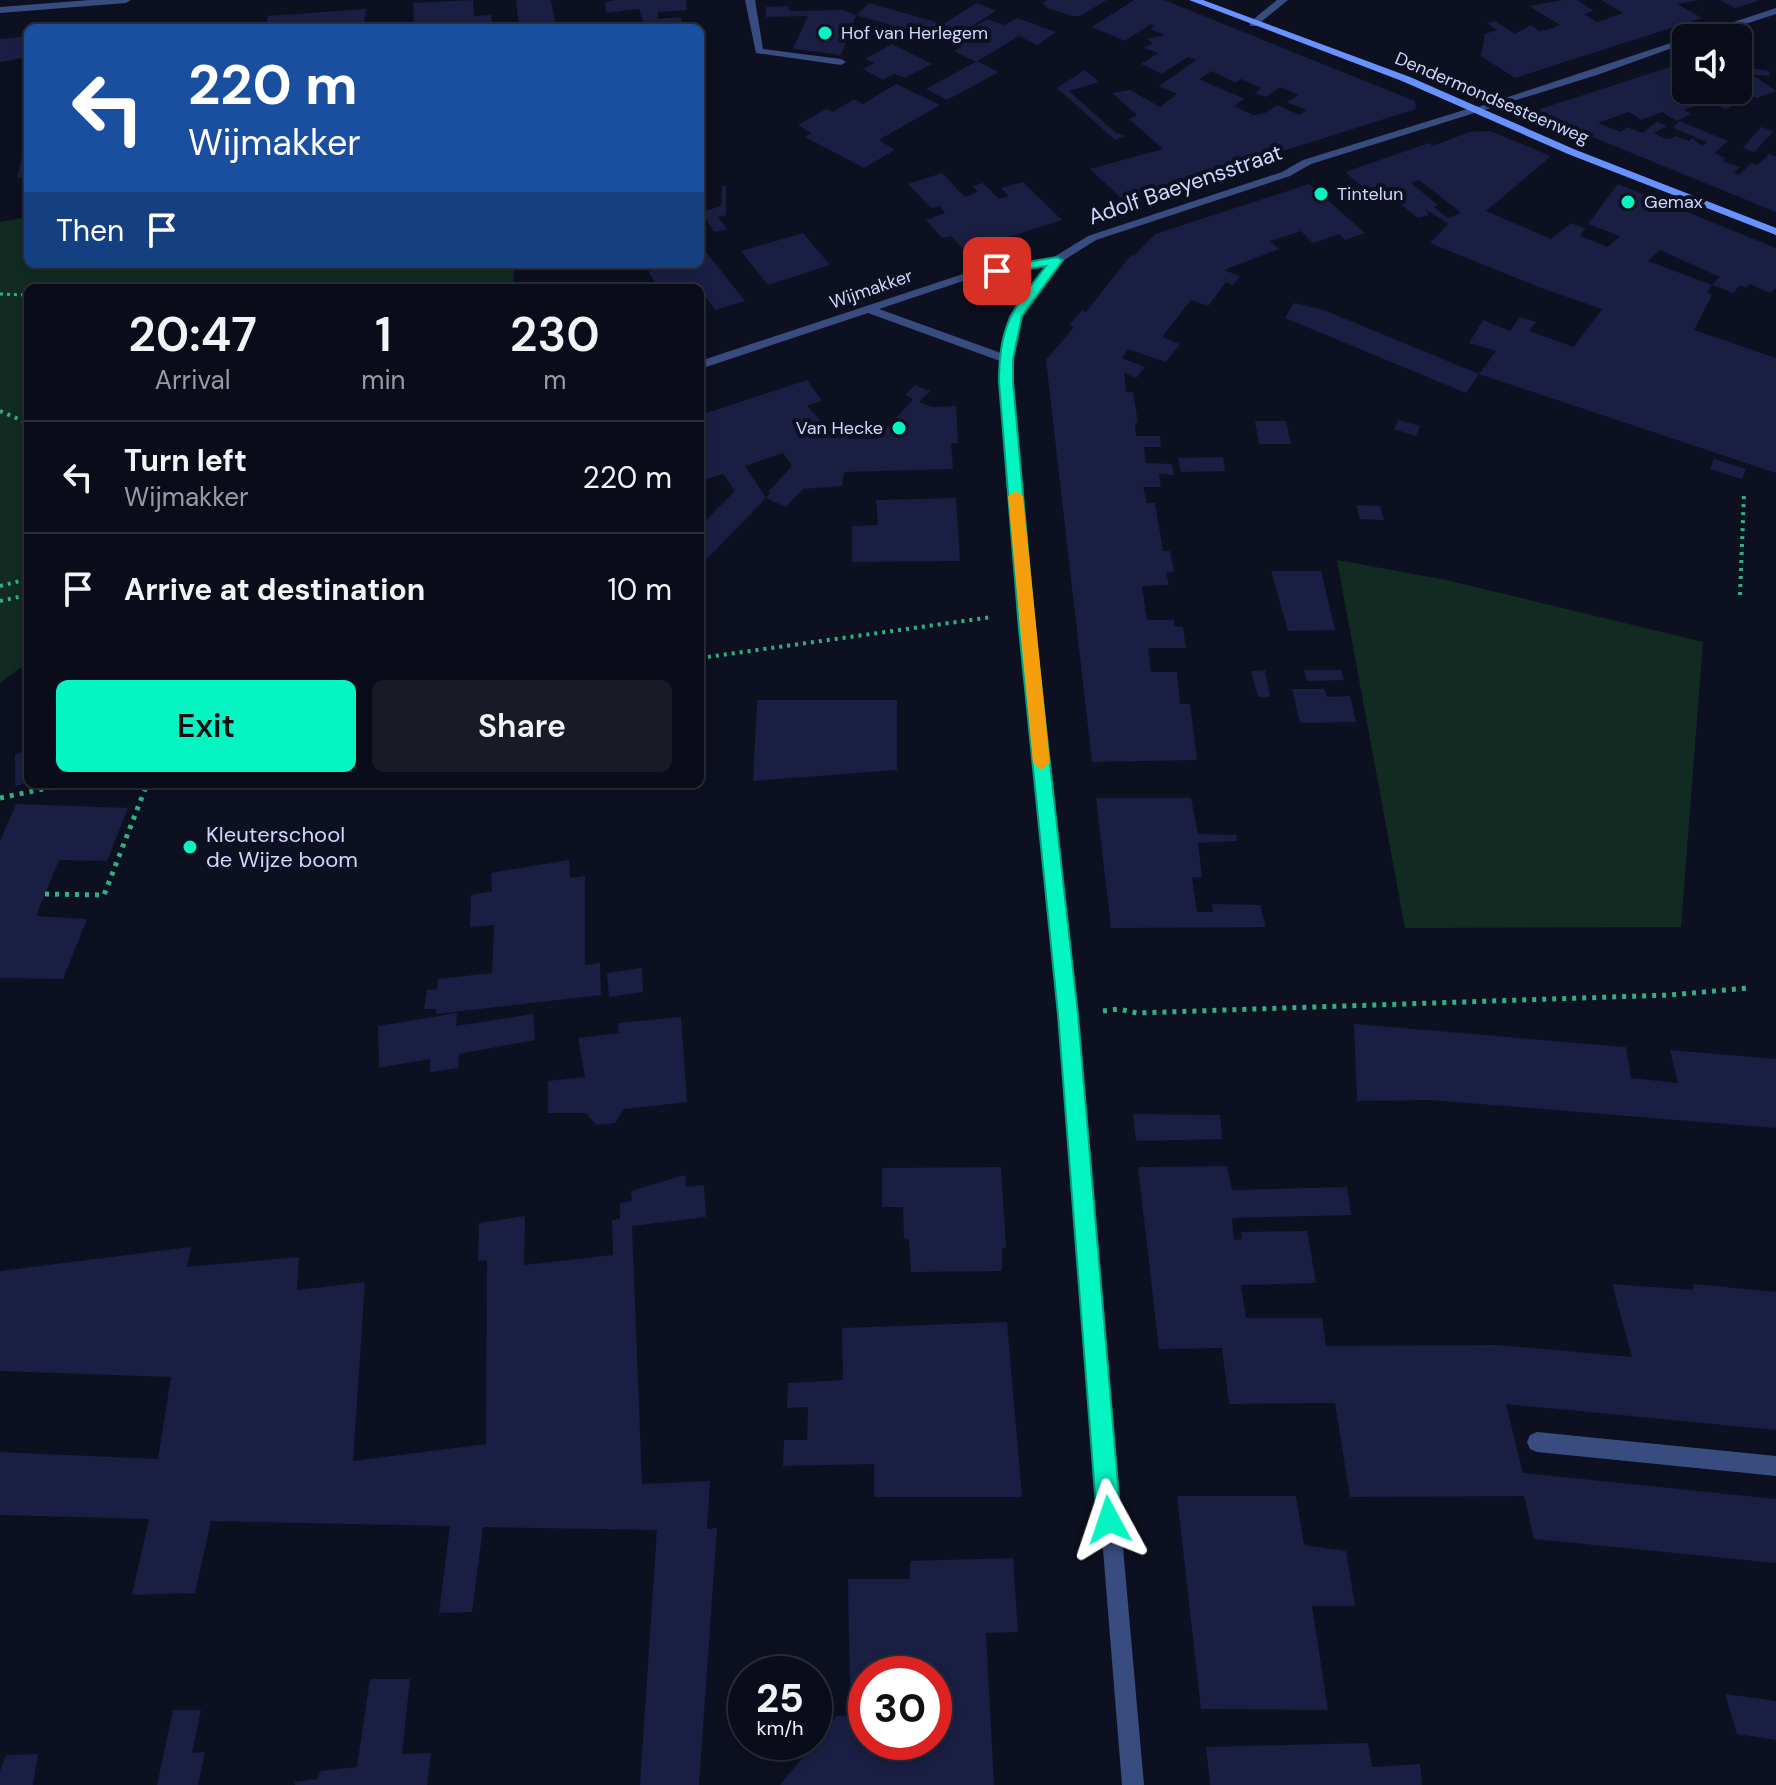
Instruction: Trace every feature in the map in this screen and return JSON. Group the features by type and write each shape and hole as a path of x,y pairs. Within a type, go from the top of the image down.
{"main road":[{"name":"Dendermondsesteenweg","path":"1194,0 1406,79 1572,152 1776,232"}],"street":[{"path":"0,10 126,0"},
{"path":"750,0 759,51 841,62"},
{"path":"1253,24 1283,0"},
{"path":"1736,24 1776,11"},
{"name":"Adolf Baeyensstraat","path":"1133,1785 1098,1402 1068,1015 1025,612 1006,359 1015,316 1057,260 1092,238 1286,174 1307,162 1593,73 1672,45"},
{"name":"Wijmakker","path":"704,364 967,276 1057,260"},
{"path":"868,309 1006,359"},
{"path":"1537,1442 1776,1466"}],"path":[{"path":"0,294 24,295"},
{"path":"0,411 24,421"},
{"path":"1740,595 1744,494"},
{"path":"0,586 24,580"},
{"path":"0,601 24,596"},
{"path":"704,657 1025,612"},
{"path":"0,798 48,788"},
{"path":"45,894 104,895 145,788"},
{"path":"1068,1015 1119,1009 1153,1012 1670,995 1748,988"}],"green space":[{"path":"24,218 24,268 514,268 512,284 24,284 24,665 0,683 0,222"},
{"path":"1337,560 1446,580 1703,642 1681,927 1405,928"}],"building":[{"path":"473,0 474,16 491,15 492,24 414,24 413,3"},
{"path":"516,0 551,0 555,24 519,24"},
{"path":"686,0 687,10 658,12 658,19 681,17 681,24 644,24 639,9 606,13 605,2"},
{"path":"1047,0 1107,0 1080,16 1072,16 1047,8 1042,3"},
{"path":"1134,0 1164,0 1415,101 1416,109 1124,201 1090,169 1163,149 1129,119 1137,115 1112,93 1130,90 1160,107 1177,94 1159,86 1196,60 1188,57 1162,74 1141,64 1158,53 1144,48 1153,43 1146,39 1165,35 1150,29 1155,26 1151,24 1125,41 1092,27","holes":["1211,71 1236,83 1241,79 1261,88 1255,93 1266,97 1280,87 1298,95 1287,102 1306,110 1300,115 1277,105 1265,113 1253,115 1234,106 1245,99 1199,79"]},
{"path":"1577,0 1594,11 1584,14 1597,22 1623,13 1601,0 1700,0 1677,4 1702,18 1672,24 1672,28 1515,78 1481,56 1485,34 1497,30 1487,23 1495,21 1515,34 1531,25 1539,31 1560,25 1529,6"},
{"path":"1720,0 1758,0 1758,1 1735,8"},
{"path":"869,3 943,24 977,3 996,11 948,41 856,15"},
{"name":"Hof van Herlegem","path":"788,6 789,11 843,10 856,15 841,55 793,49 808,16 766,17 766,7"},
{"path":"366,9 364,24 266,24 268,16"},
{"path":"1017,18 1056,32 1037,45 1019,36 976,62 954,51 961,47 949,42 987,19 1004,25"},
{"path":"24,36 24,58 0,62 0,39"},
{"path":"892,44 932,64 905,78 894,74 883,80 863,69 874,63 865,59"},
{"path":"977,61 999,72 947,100 926,89"},
{"path":"1672,67 1672,104 1701,104 1684,110 1691,114 1677,121 1662,112 1641,120 1629,112 1598,123 1621,132 1627,127 1643,133 1656,122 1667,126 1654,133 1664,138 1675,136 1689,141 1692,138 1702,146 1707,142 1673,128 1679,121 1728,141 1714,153 1725,158 1722,161 1740,167 1734,173 1739,175 1751,163 1758,165 1769,154 1776,157 1776,212 1541,116 1540,109"},
{"path":"1752,68 1769,71 1770,76 1752,75"},
{"path":"1085,70 1099,82 1069,91 1116,133 1126,136 1115,140 1057,88"},
{"path":"1756,77 1776,91 1757,98 1752,97 1752,78"},
{"path":"896,84 940,105 879,140 895,150 864,168 805,137 811,133 798,125 826,109 833,112 854,99 863,104"},
{"path":"1715,104 1734,104 1726,110"},
{"path":"1761,127 1774,131 1754,152 1743,148"},
{"path":"1490,131 1551,156 1486,211 1551,239 1571,223 1585,228 1580,236 1608,247 1620,236 1588,224 1618,184 1776,248 1776,288 1770,293 1750,284 1746,288 1740,285 1733,293 1712,285 1707,292 1712,295 1694,330 1776,358 1776,473 1479,374 1496,351 1469,343 1483,320 1510,331 1520,317 1536,322 1529,331 1574,347 1602,309 1430,243 1448,224 1425,209 1429,215 1418,218 1384,191 1372,195 1345,172 1469,132","holes":["1419,180 1461,213 1448,218 1434,207 1438,205 1411,183","1660,250 1720,277 1712,285 1648,261"]},
{"path":"24,148 24,177 17,178"},
{"path":"942,173 965,197 978,192 973,186 983,183 999,199 1009,196 1001,188 1023,182 1062,220 965,251 951,236 942,238 926,220 945,213 940,206 931,208 908,184"},
{"path":"1309,184 1365,233 1345,240 1339,234 1313,243 1301,231 1270,241 1279,249 1224,270 1240,276 1233,285 1226,282 1208,306 1191,300 1162,337 1180,344 1166,362 1128,349 1122,358 1145,367 1136,378 1124,373 1126,392 1133,392 1138,423 1135,423 1136,436 1160,436 1161,447 1144,447 1146,463 1172,464 1174,475 1159,474 1161,487 1143,487 1147,503 1155,503 1163,551 1170,551 1174,572 1166,572 1169,585 1142,586 1147,620 1174,620 1174,626 1183,627 1186,648 1148,648 1151,672 1177,672 1180,704 1190,704 1197,760 1092,762 1046,360 1074,327 1069,325 1082,310 1086,312 1131,255 1134,256 1155,234"},
{"path":"722,186 726,186 726,215 718,217 727,229 714,232 704,211 721,206"},
{"path":"803,233 830,265 768,285 741,251"},
{"path":"704,250 745,301 715,310 704,294 704,284 656,284 648,271 658,268 704,268"},
{"path":"1294,303 1324,310 1479,374 1466,393 1285,318"},
{"path":"807,380 822,401 807,406 828,429 848,439 878,439 913,399 905,395 915,385 930,391 919,402 932,407 956,406 958,443 951,443 953,469 844,472 842,486 803,489 786,507 766,498 707,559 704,558 704,522 735,491 723,474 704,480 704,414","holes":["783,453 792,466 766,498 745,466"]},
{"path":"1398,420 1420,426 1416,436 1394,429"},
{"path":"1255,421 1286,421 1291,444 1259,444"},
{"path":"1223,457 1225,471 1181,472 1178,458"},
{"path":"1714,459 1746,469 1742,479 1710,469"},
{"path":"956,498 960,561 852,562 852,526 878,525 876,500"},
{"path":"1356,505 1380,506 1384,520 1360,519"},
{"path":"1271,571 1321,571 1335,630 1288,631"},
{"path":"1265,670 1270,697 1258,697 1251,671"},
{"path":"1304,670 1341,670 1344,680 1307,681"},
{"path":"1292,689 1324,689 1327,697 1350,696 1356,722 1300,723"},
{"path":"757,700 897,700 897,770 753,781"},
{"path":"24,752 24,784 15,786 15,754"},
{"path":"1096,798 1191,798 1198,834 1236,835 1237,841 1198,843 1202,877 1192,878 1197,912 1213,912 1212,904 1260,905 1266,927 1111,928"},
{"path":"16,804 128,808 107,861 59,860 36,916 87,919 63,979 0,978 0,841"},
{"path":"569,860 570,878 585,876 585,965 600,963 601,995 436,1014 436,1009 424,1009 427,990 437,989 438,979 492,973 494,925 470,927 471,895 492,891 491,873"},
{"path":"642,968 643,992 609,997 607,973"},
{"path":"457,1013 456,1026 533,1014 535,1040 459,1054 458,1068 430,1072 430,1059 379,1068 378,1026"},
{"path":"681,1017 687,1102 624,1109 615,1123 596,1125 586,1113 548,1113 548,1081 585,1077 578,1038 619,1033 618,1023"},
{"path":"1354,1024 1626,1047 1631,1078 1678,1083 1670,1050 1776,1059 1776,1128 1431,1100 1357,1101"},
{"path":"1133,1114 1220,1115 1222,1139 1136,1141"},
{"path":"1227,1166 1232,1190 1347,1187 1351,1215 1232,1218 1234,1240 1242,1239 1241,1232 1307,1231 1316,1283 1241,1285 1246,1318 1322,1318 1326,1346 1498,1345 1632,1357 1612,1284 1693,1290 1693,1284 1776,1292 1776,1430 1506,1404 1523,1473 1776,1499 1776,1563 1534,1539 1524,1496 1350,1497 1335,1403 1229,1404 1222,1348 1159,1349 1138,1167"},
{"path":"1001,1167 1006,1248 1002,1248 1002,1271 911,1272 909,1240 904,1239 903,1207 882,1207 882,1168"},
{"path":"685,1175 686,1187 704,1185 706,1217 632,1226 642,1484 710,1481 707,1529 717,1528 699,1785 640,1785 657,1530 483,1527 472,1612 439,1613 450,1526 211,1521 195,1593 132,1595 149,1519 0,1515 0,1452 158,1459 171,1377 0,1371 0,1271 191,1247 187,1267 299,1257 297,1290 365,1282 353,1461 486,1444 487,1260 478,1261 479,1223 525,1216 524,1265 613,1255 612,1220 620,1219 620,1203 632,1201 631,1191"},
{"path":"1007,1322 1022,1497 874,1497 874,1464 783,1466 784,1440 807,1440 808,1407 787,1408 788,1383 843,1380 842,1328"},
{"path":"1177,1496 1296,1496 1304,1545 1346,1551 1355,1606 1312,1606 1328,1710 1201,1709"},
{"path":"1013,1558 1018,1632 986,1633 994,1785 780,1785 801,1760 832,1760 832,1722 837,1716 848,1718 848,1760 952,1760 952,1656 849,1656 848,1579 910,1579 910,1561"},
{"path":"370,1679 410,1679 402,1754 431,1753 427,1785 295,1785 295,1782 317,1779 321,1771 357,1767"},
{"path":"1725,1694 1776,1701 1776,1740 1737,1734"},
{"path":"173,1710 201,1710 192,1753 205,1752 198,1785 157,1785"},
{"path":"1368,1743 1372,1767 1420,1764 1422,1785 1210,1785 1206,1747"},
{"path":"38,1754 33,1785 0,1785 0,1771 6,1755"}],"slow traffic":[{"path":"1016,496 1041,763"}],"place":[{"name":"Hof van Herlegem","path":"825,33"},
{"name":"Tintelun","path":"1321,194"},
{"name":"Gemax","path":"1628,202"},
{"name":"Van Hecke","path":"899,428"},
{"name":"Kleuterschool de Wijze boom","path":"190,847"}],"route":[{"path":"997,271 1057,260 1015,316 1006,359 1006,382 1027,629 1068,1015 1109,1520"}]}
